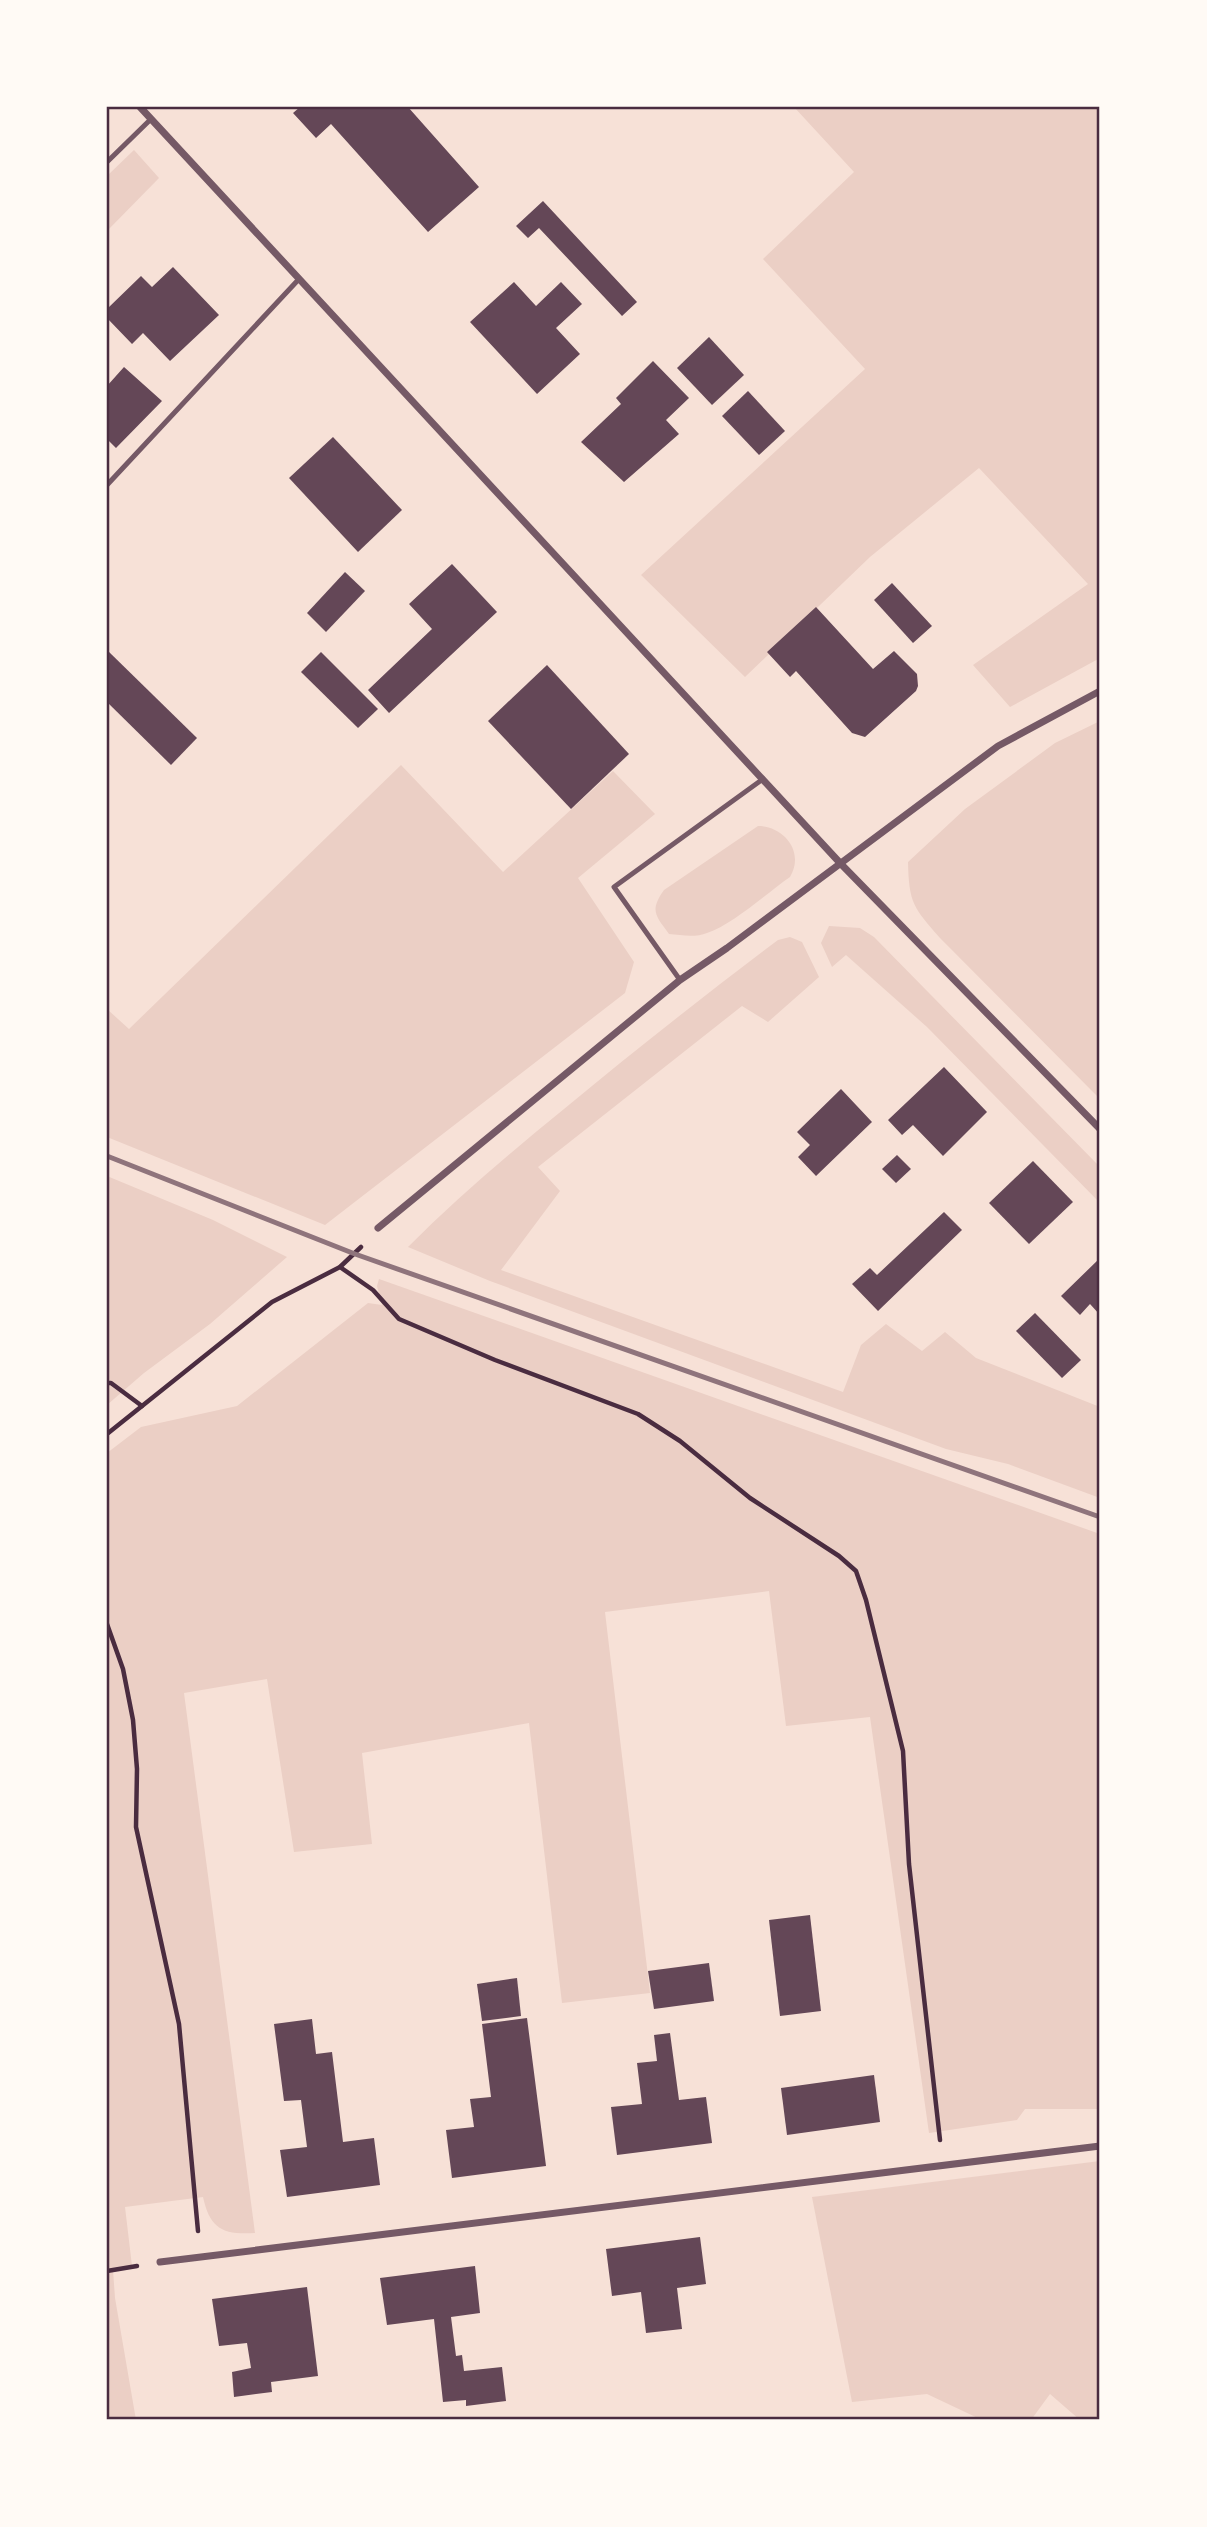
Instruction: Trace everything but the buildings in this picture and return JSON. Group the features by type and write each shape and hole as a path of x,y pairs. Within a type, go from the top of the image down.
{"street":[{"path":"139,107 841,864 1100,1129"},
{"path":"378,1228 680,980 998,746 1100,691"},
{"path":"160,2262 1100,2146"}],"lane":[{"path":"107,162 151,119"},
{"path":"107,485 299,279"},
{"path":"680,980 614,887 763,779"}],"path":[{"path":"107,1434 272,1302 340,1267 378,1228"},
{"path":"340,1267 373,1290 400,1319 495,1360 638,1414 680,1441 750,1498 839,1556 856,1571 866,1600 903,1751 909,1864 939,2113 942,2165"},
{"path":"107,1383 142,1406"},
{"path":"107,1624 123,1670 133,1720 137,1769 135,1827 179,2025 201,2256"}],"shaded area":[{"path":"794,107 1100,107 1100,658 1010,707 973,665 1088,584 979,468 870,557 745,677 641,575 865,369 763,259 854,172"},
{"path":"134,150 159,178 107,231 107,176"},
{"path":"1100,721 1100,1099 924,919 911,896 908,862 965,809 1055,743"},
{"path":"401,765 503,872 613,771 655,814 578,878 634,962 625,993 325,1225 107,1137 107,1009 129,1029"},
{"path":"758,826 776,830 789,842 795,858 790,877 717,929 698,935 669,934 656,913 659,897 664,890"},
{"path":"829,926 860,928 874,937 1100,1167 1100,1203 927,1027 846,955 832,967 821,943"},
{"path":"790,937 802,942 819,977 768,1022 742,1006 538,1167 560,1191 501,1270 843,1392 861,1345 886,1324 922,1351 945,1332 976,1358 1100,1407 1100,1498 1008,1464 946,1449 490,1281 408,1247 484,1176 617,1066 778,940"},
{"path":"107,1176 213,1220 287,1257 210,1324 144,1373 107,1405"},
{"path":"379,1279 1100,1534 1100,2109 1025,2109 1017,2120 929,2133 870,1717 786,1726 769,1591 605,1612 650,1993 562,2003 529,1723 362,1753 372,1844 294,1852 267,1679 184,1693 255,2233 234,2233 220,2228 210,2216 203,2197 125,2207 132,2266 113,2270 115,2298 136,2420 107,2420 107,1453 141,1427 237,1406 368,1303 382,1305 377,1286"},
{"path":"1100,2161 1100,2420 1080,2420 1050,2394 1031,2420 982,2420 927,2394 852,2402 812,2197"}],"railway":[{"path":"107,1156 355,1254 1100,1517"}]}
